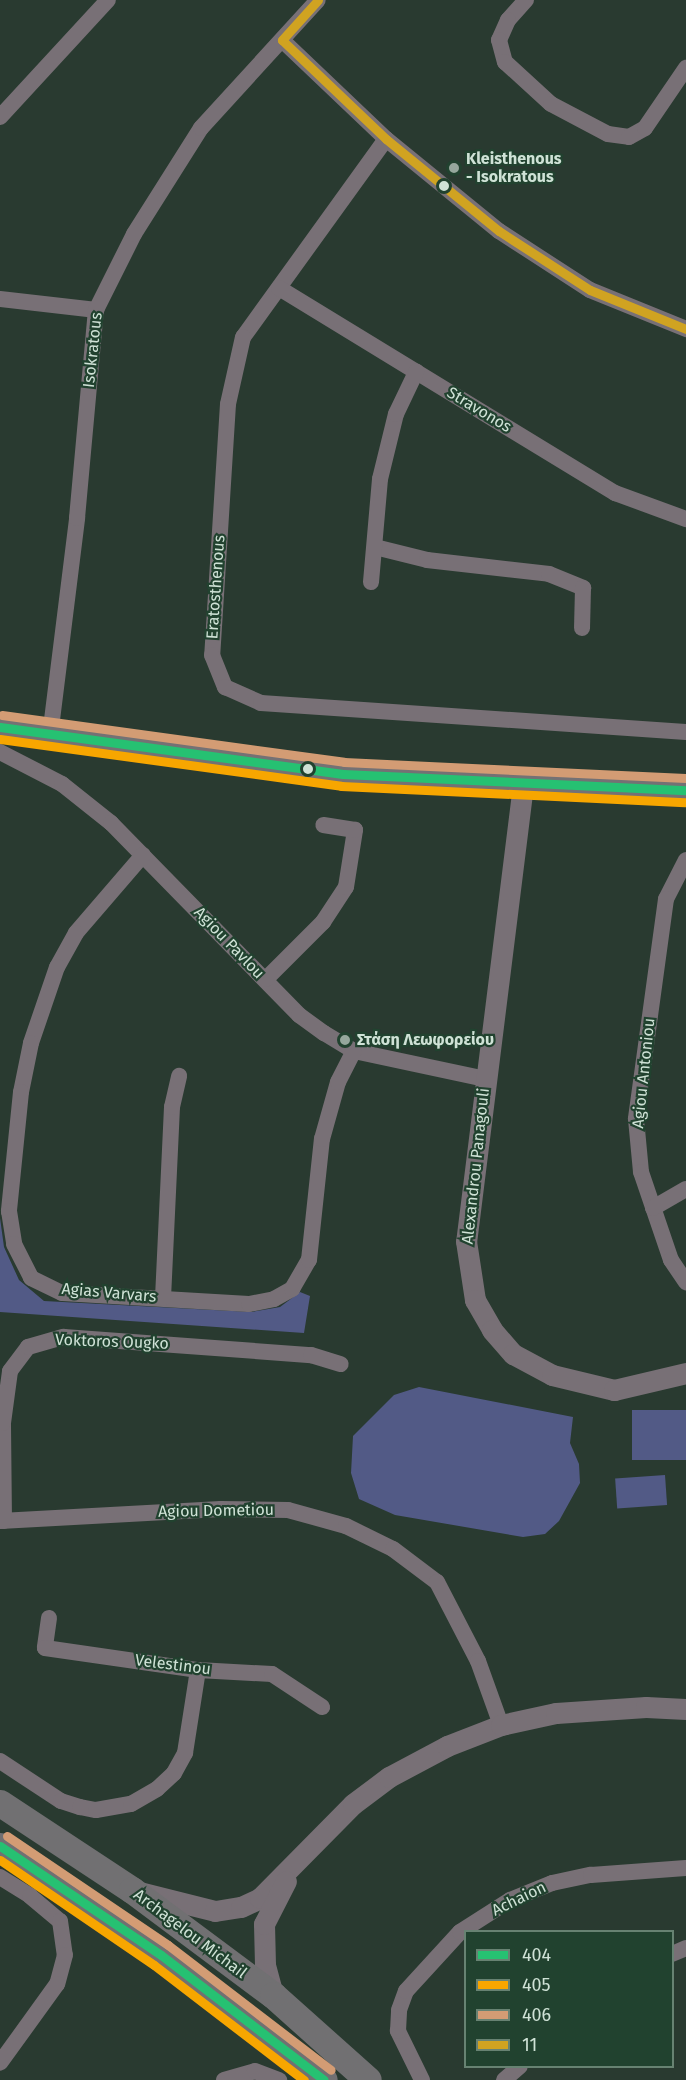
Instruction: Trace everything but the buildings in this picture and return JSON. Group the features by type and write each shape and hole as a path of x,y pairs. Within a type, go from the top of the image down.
{"highway":[{"name":"Archagelou Michail","path":"0,1803 132,1890 273,1995 368,2080"},
{"path":"0,1846 161,1955 324,2080"},
{"path":"339,2053 386,2080"},
{"path":"291,2054 315,2080"}],"main road":[{"path":"0,727 343,774 523,785 686,790"}],"street":[{"path":"0,117 108,0"},
{"name":"Isokratous","path":"50,735 77,518 96,310 134,234 201,128 318,0"},
{"path":"526,0 508,20 499,40 505,62 551,104 608,134 629,137 645,128 686,68"},
{"path":"282,40 386,139 499,231 590,290 685,326"},
{"name":"Eratosthenous","path":"386,139 243,337 228,404 212,655 225,687 261,703 686,732"},
{"name":"Stravonos","path":"279,288 615,493 686,519"},
{"path":"0,299 96,310"},
{"path":"370,582 382,468 396,414 416,372"},
{"path":"375,547 427,560 558,578 583,588 582,628"},
{"name":"Agiou Pavlou","path":"0,752 62,784 111,822 298,1015 354,1051 486,1079"},
{"name":"Alexandrou Panagouli","path":"523,785 466,1241 475,1300 492,1330 513,1354 552,1375 585,1386 614,1390 686,1373"},
{"path":"266,980 323,922 346,887 355,830 323,825"},
{"name":"Agias Varvars","path":"143,855 76,933 57,967 31,1043 21,1092 9,1211 14,1244 31,1278 62,1293 249,1304 274,1299 292,1289 309,1260 322,1139 338,1082 354,1051"},
{"name":"Agiou Antoniou","path":"686,860 666,899 636,1119 641,1172 671,1260 686,1282"},
{"path":"163,1298 172,1107 179,1076"},
{"path":"653,1208 686,1188"},
{"name":"Voktoros Ougko","path":"2,1521 3,1423 10,1371 28,1347 64,1337 311,1355 341,1364"},
{"name":"Agiou Dometiou","path":"2,1521 221,1509 288,1510 346,1526 393,1549 437,1582 472,1648 501,1725"},
{"name":"Velestinou","path":"49,1618 45,1648 198,1670 272,1674 322,1707"},
{"path":"0,1761 61,1801 80,1808 96,1810 131,1804 157,1789 174,1773 185,1753 198,1670"},
{"path":"132,1890 215,1911 241,1907 260,1898 345,1811 389,1777 447,1746 501,1725 556,1713 646,1707 686,1709"},
{"path":"273,1995 264,1965 264,1924 298,1860"},
{"name":"Achaion","path":"422,2080 398,2031 399,2010 406,1991 460,1932 510,1900 552,1883 591,1875 686,1868"},
{"path":"0,1877 30,1896 60,1921 65,1955 57,1984 1,2060"},
{"path":"504,2080 519,2068"},
{"path":"224,2080 235,2074 255,2071 279,2080"}],"shaded area":[{"path":"0,1218 4,1247 19,1280 44,1301 251,1312 280,1307 300,1292 310,1296 304,1333 0,1312"},
{"path":"419,1387 573,1417 570,1443 579,1464 580,1483 559,1521 545,1534 523,1537 395,1515 359,1499 351,1473 353,1436 394,1395"},
{"path":"632,1410 686,1410 686,1460 632,1460"},
{"path":"665,1475 667,1505 617,1508 615,1478"}],"transit line":[{"name":"11","path":"318,0 282,40 386,139 499,231 590,290 686,329"},
{"name":"406","path":"2,715 344,762 686,778"},
{"name":"404","path":"0,727 343,774 686,790"},
{"name":"405","path":"0,739 341,786 685,802"},
{"name":"406","path":"7,1836 168,1945 331,2070"},
{"name":"404","path":"0,1846 161,1955 324,2080"},
{"name":"405","path":"0,1860 154,1965 304,2080"}],"place":[{"name":"Kleisthenous - Isokratous","path":"454,168"},
{"name":"Στάση Λεωφορείου","path":"345,1040"}]}
